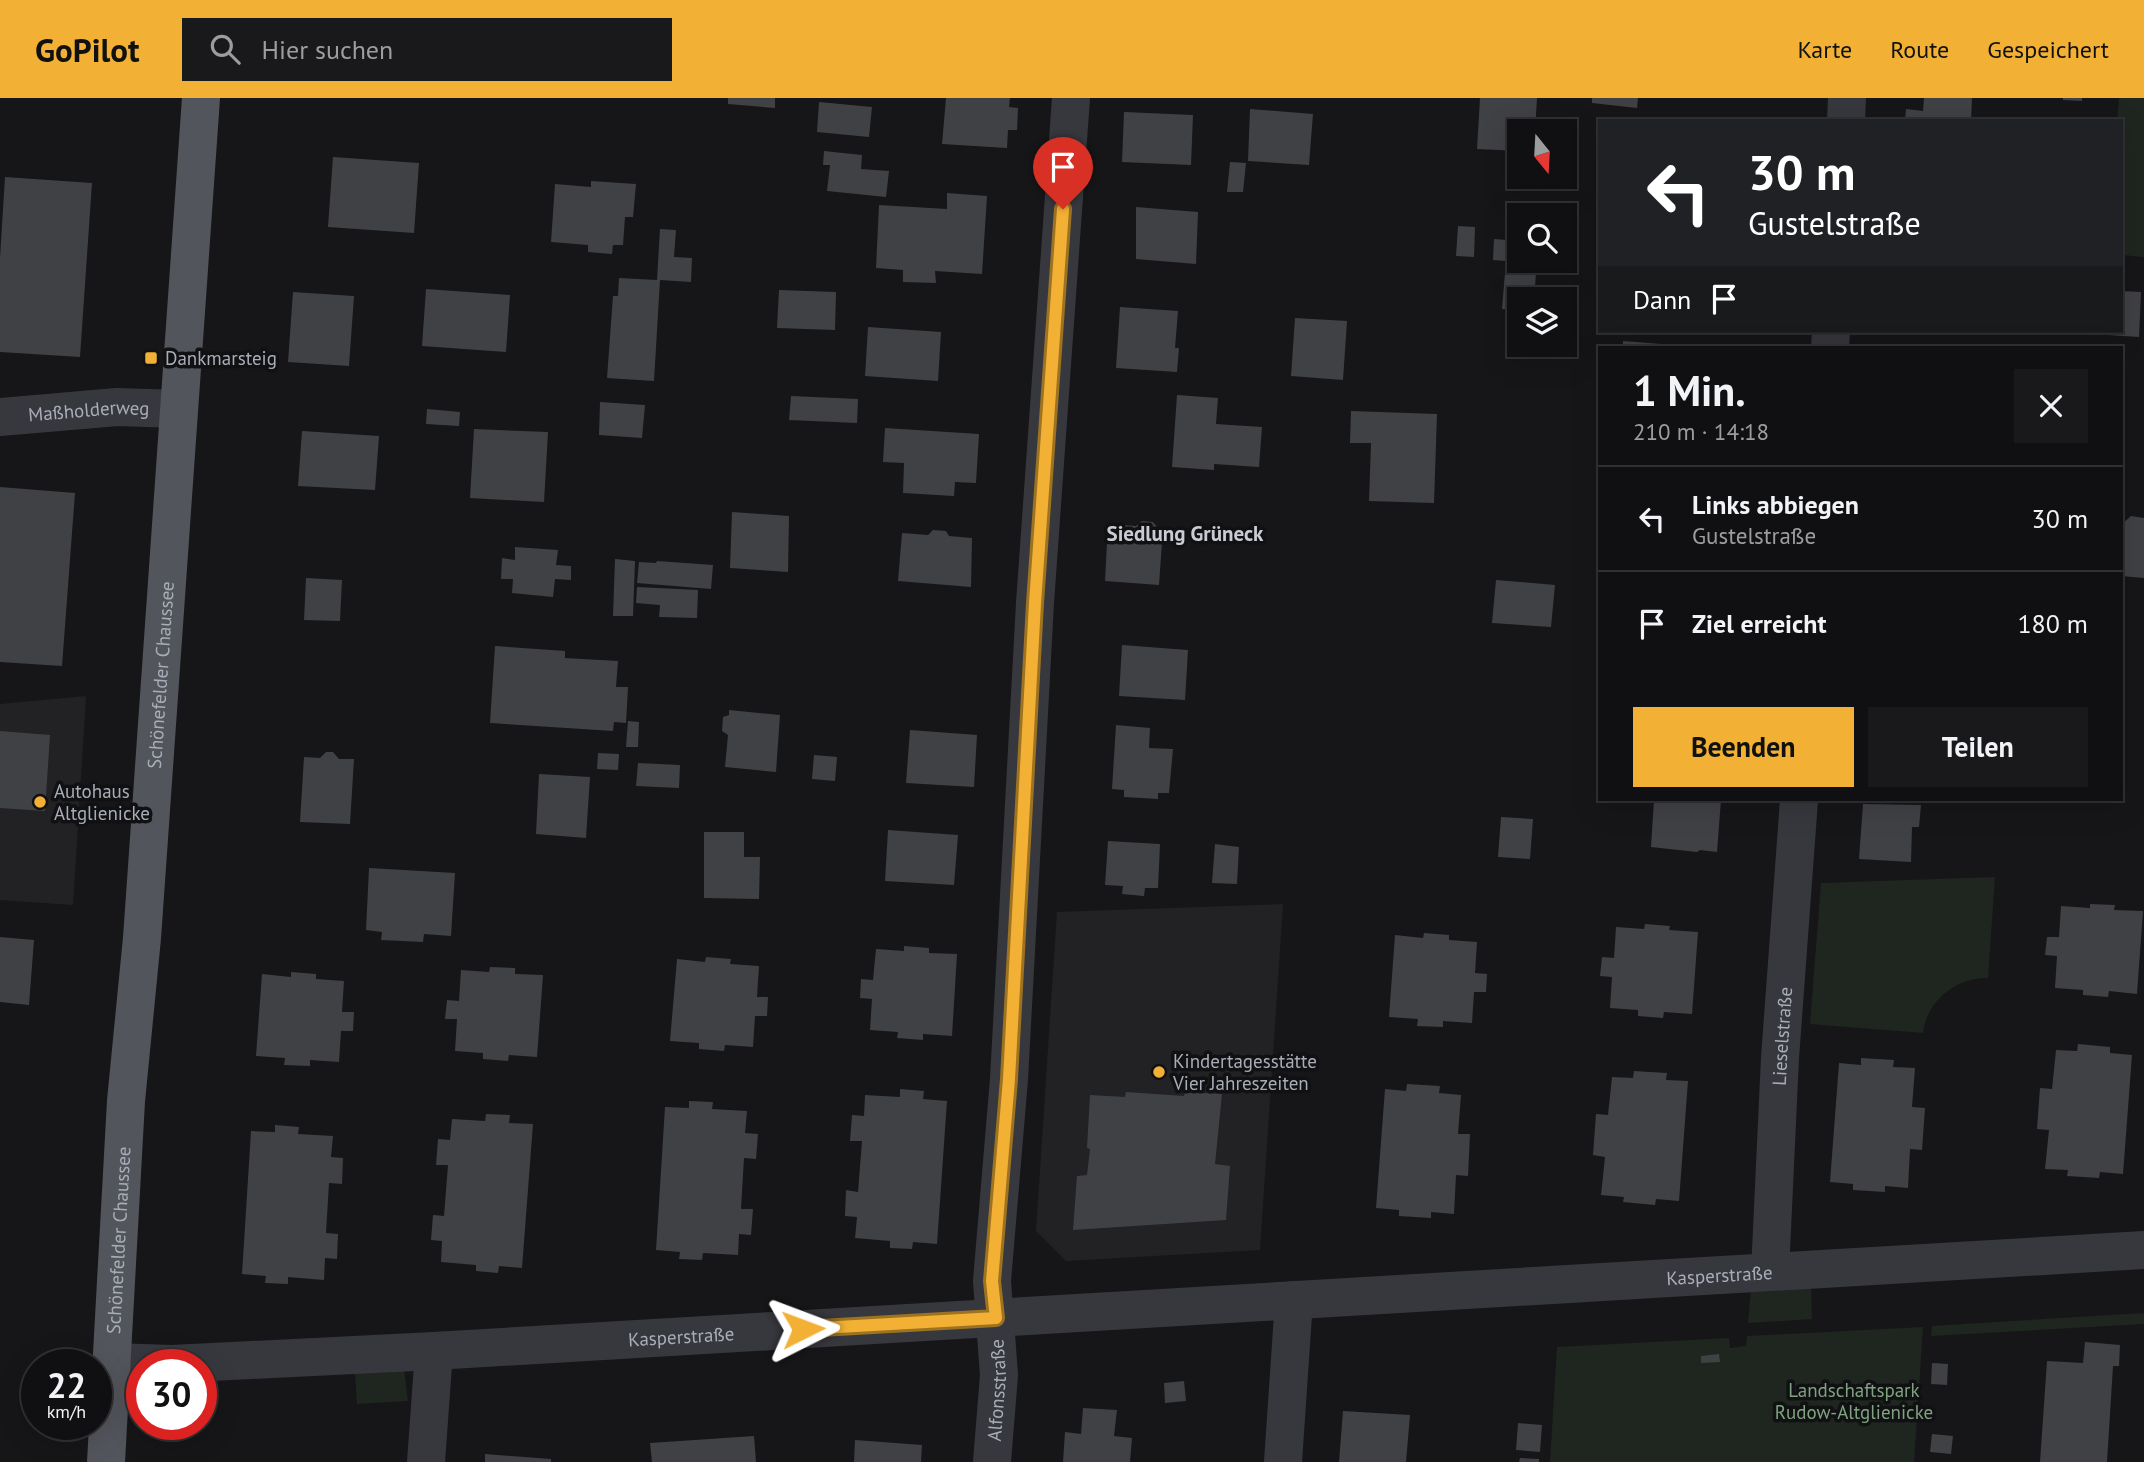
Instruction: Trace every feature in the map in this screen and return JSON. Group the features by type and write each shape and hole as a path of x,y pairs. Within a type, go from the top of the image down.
{"main road":[{"name":"Schönefelder Chaussee","path":"112,1362 126,1101 142,938 201,98"},
{"name":"Schönefelder Chaussee","path":"106,1462 107,1440"}],"street":[{"name":"Alfonsstraße","path":"992,1462 999,1375 992,1281 1009,1079 1035,603 1070,98"},
{"path":"1846,119 1847,98"},
{"name":"Maßholderweg","path":"0,417 117,407 178,410"},
{"name":"Lieselstraße","path":"1770,1272 1780,1058 1799,801"},
{"name":"Kasperstraße","path":"112,1362 172,1364 434,1351 2144,1250"},
{"path":"1283,1462 1294,1300"},
{"path":"426,1462 434,1351"}],"shaded area":[{"name":"Autohaus Altglienicke","path":"86,696 73,905 0,900 0,704"},
{"name":"Kindertagesstätte Vier Jahreszeiten","path":"1283,904 1260,1250 1066,1261 1036,1231 1057,912"}],"green space":[{"path":"2119,98 2144,98 2144,257 2123,255 2123,119 2117,119"},
{"path":"1995,877 1988,978 1965,982 1945,993 1930,1011 1923,1033 1810,1024 1821,883"},
{"path":"1811,1287 1812,1319 1748,1323 1751,1290"},
{"path":"2144,1313 2144,1324 1931,1336 1932,1326"},
{"name":"Landschaftspark Rudow-Altglienicke","path":"1923,1327 1914,1462 1550,1462 1557,1347 1729,1338 1730,1348 1746,1346 1747,1336"},
{"path":"404,1369 408,1401 357,1404 355,1373"}],"building":[{"path":"728,98 775,98 775,108 728,104"},
{"path":"946,98 1010,98 1009,107 1018,108 1017,130 1008,130 1007,148 942,144"},
{"path":"1480,98 1537,98 1536,119 1507,119 1507,150 1477,149"},
{"path":"1592,98 1638,98 1637,108 1592,103"},
{"path":"1924,98 1972,98 1971,119 1905,119 1906,109 1923,111"},
{"path":"2082,98 2082,101 2063,100"},
{"path":"819,102 872,107 869,137 817,132"},
{"path":"1250,109 1313,114 1309,165 1248,161"},
{"path":"1124,112 1193,115 1191,165 1122,162"},
{"path":"824,151 862,155 861,169 889,171 886,197 827,191 830,165 823,165"},
{"path":"333,157 419,163 414,233 328,227"},
{"path":"1230,162 1246,163 1243,192 1227,192"},
{"path":"5,177 92,183 80,357 0,352 0,258"},
{"path":"591,181 636,184 633,217 625,217 623,245 613,245 612,254 588,252 588,245 551,242 555,184 591,187"},
{"path":"947,193 987,196 982,274 935,271 936,283 903,282 903,270 876,268 879,205 947,209"},
{"path":"1136,207 1198,212 1196,264 1136,259"},
{"path":"1458,226 1475,227 1474,257 1456,256"},
{"path":"660,229 676,230 674,257 692,258 691,282 660,280 654,381 607,378 613,296 618,296 619,278 657,280"},
{"path":"1494,239 1507,240 1507,273 1536,273 1535,287 1507,287 1507,309 1502,309 1506,261 1493,260"},
{"path":"426,289 510,295 506,352 422,346"},
{"path":"779,290 836,292 835,330 777,328"},
{"path":"2123,291 2141,292 2139,337 2077,333 2123,333"},
{"path":"293,292 354,296 349,366 288,362"},
{"path":"1120,307 1178,311 1175,348 1179,348 1177,372 1116,368"},
{"path":"1295,318 1347,321 1343,380 1291,376"},
{"path":"868,327 941,332 938,381 865,376"},
{"path":"1623,341 1674,345 1674,346 1623,346"},
{"path":"1177,395 1218,398 1216,424 1262,427 1259,467 1214,464 1214,470 1172,467"},
{"path":"791,396 858,399 857,423 789,420"},
{"path":"600,402 645,405 642,438 599,435"},
{"path":"427,409 460,412 459,426 426,424"},
{"path":"1351,411 1437,414 1434,503 1369,501 1371,443 1350,443"},
{"path":"885,428 979,434 976,483 955,482 954,496 903,493 904,463 883,462"},
{"path":"474,429 548,432 544,502 470,498"},
{"path":"302,431 379,436 375,490 298,486"},
{"path":"0,487 75,493 62,666 0,662"},
{"path":"732,512 789,516 788,572 730,568"},
{"path":"2131,516 2144,518 2144,578 2123,576 2123,523"},
{"path":"1142,521 1153,522 1158,528 1163,528 1159,585 1105,581 1108,524 1136,526"},
{"path":"933,530 946,531 949,536 972,538 971,587 898,581 902,533 928,535"},
{"path":"515,547 558,550 556,565 571,566 571,580 555,579 553,597 512,593 513,579 501,579 502,558 515,560"},
{"path":"615,559 635,561 633,616 613,616"},
{"path":"639,562 713,565 711,589 637,583"},
{"path":"306,578 342,580 340,621 304,620"},
{"path":"1496,580 1555,585 1551,627 1492,623"},
{"path":"637,587 698,590 697,618 659,617 660,605 636,603"},
{"path":"1122,645 1188,650 1185,700 1119,696"},
{"path":"495,646 565,651 565,658 618,661 616,687 628,687 626,723 614,722 613,731 490,723"},
{"path":"729,710 780,715 776,772 725,767 728,735 722,731 723,717 729,715"},
{"path":"628,721 639,722 638,747 626,747"},
{"path":"1116,725 1150,728 1149,748 1173,749 1169,793 1158,793 1158,799 1124,797 1124,790 1112,789"},
{"path":"910,730 977,735 974,787 906,783"},
{"path":"0,731 50,735 45,811 0,808"},
{"path":"326,752 333,752 339,759 354,759 350,824 300,822 304,757 320,758"},
{"path":"598,753 619,754 618,770 597,769"},
{"path":"814,755 837,757 835,781 812,779"},
{"path":"638,763 680,765 679,788 636,786"},
{"path":"539,774 590,777 586,838 536,834"},
{"path":"1654,801 1721,801 1717,852 1651,847"},
{"path":"1863,804 1921,805 1919,827 1912,827 1911,862 1859,859"},
{"path":"1501,817 1533,819 1530,859 1498,857"},
{"path":"888,830 958,835 954,885 885,881"},
{"path":"704,832 744,832 744,857 760,857 759,899 704,898"},
{"path":"1108,841 1160,844 1158,888 1145,888 1144,896 1122,894 1123,886 1105,885"},
{"path":"1215,844 1239,847 1237,884 1212,883"},
{"path":"369,868 455,873 451,936 424,934 423,942 381,940 382,932 366,930"},
{"path":"2090,904 2115,905 2114,910 2143,911 2137,994 2109,991 2108,997 2083,995 2083,990 2055,988 2057,956 2045,955 2047,937 2059,937 2061,906 2090,908"},
{"path":"1645,924 1670,926 1669,930 1698,932 1692,1014 1664,1012 1663,1018 1638,1016 1638,1010 1610,1008 1612,977 1600,976 1602,957 1614,958 1616,927 1644,929"},
{"path":"1424,933 1449,935 1449,940 1477,942 1475,973 1487,974 1486,992 1474,992 1472,1023 1443,1021 1443,1027 1417,1026 1418,1019 1389,1017 1395,935 1423,938"},
{"path":"0,937 34,940 29,1005 0,1002"},
{"path":"904,946 929,948 929,953 957,954 952,1036 923,1034 923,1040 897,1038 898,1032 870,1030 872,999 860,998 861,979 873,980 876,949 904,951"},
{"path":"706,957 731,959 730,964 759,966 757,997 768,997 767,1016 755,1016 753,1047 725,1045 724,1051 699,1049 699,1043 670,1041 677,959 705,962"},
{"path":"490,967 515,968 515,974 543,975 537,1057 509,1055 508,1061 483,1059 483,1053 455,1051 457,1019 445,1019 447,1000 459,1001 461,970 489,972"},
{"path":"291,972 316,974 316,979 344,981 342,1012 354,1012 353,1031 341,1031 339,1062 310,1060 310,1066 284,1065 285,1058 256,1056 262,974 291,977"},
{"path":"2078,1044 2110,1047 2110,1053 2132,1055 2123,1174 2100,1172 2099,1178 2067,1176 2068,1170 2045,1169 2049,1130 2037,1129 2040,1088 2052,1089 2056,1050 2077,1051"},
{"path":"1861,1058 1894,1060 1893,1067 1915,1068 1912,1107 1925,1108 1922,1150 1910,1149 1908,1188 1885,1186 1885,1192 1853,1190 1853,1184 1830,1182 1839,1063 1861,1065"},
{"path":"1634,1071 1667,1073 1666,1080 1688,1081 1679,1201 1656,1199 1655,1205 1623,1202 1624,1197 1601,1195 1605,1157 1593,1155 1596,1114 1608,1115 1612,1077 1633,1078"},
{"path":"1407,1084 1440,1086 1439,1093 1461,1095 1458,1134 1470,1134 1468,1176 1456,1175 1454,1214 1431,1212 1431,1218 1399,1216 1399,1210 1376,1208 1385,1089 1406,1091"},
{"path":"900,1089 924,1091 923,1099 947,1101 937,1244 913,1242 912,1249 890,1248 890,1241 855,1238 857,1217 845,1216 846,1190 858,1192 862,1141 850,1141 852,1115 864,1116 865,1095 900,1097"},
{"path":"1126,1092 1184,1096 1185,1092 1222,1094 1215,1164 1230,1166 1226,1220 1073,1230 1077,1176 1087,1175 1090,1095 1125,1097"},
{"path":"689,1101 713,1102 712,1109 747,1111 745,1133 758,1134 756,1159 744,1158 741,1209 753,1209 751,1235 739,1234 738,1255 703,1253 702,1260 679,1259 680,1252 656,1250 665,1107 689,1108"},
{"path":"486,1114 510,1115 509,1123 533,1124 522,1268 499,1266 498,1273 476,1271 476,1265 441,1262 442,1241 431,1240 433,1215 444,1216 448,1165 436,1165 438,1139 450,1140 452,1119 485,1121"},
{"path":"275,1125 299,1127 298,1134 333,1136 331,1157 343,1158 342,1184 329,1183 326,1233 338,1234 337,1259 325,1258 324,1280 288,1277 288,1284 265,1283 266,1276 242,1274 251,1131 275,1132"},
{"path":"2085,1342 2120,1345 2119,1366 2113,1366 2107,1462 2040,1462 2047,1361 2083,1363"},
{"path":"1719,1354 1720,1362 1701,1363 1701,1356"},
{"path":"1932,1363 1948,1364 1947,1385 1931,1384"},
{"path":"1184,1381 1186,1401 1165,1403 1164,1383"},
{"path":"1083,1408 1117,1410 1114,1436 1132,1438 1130,1462 1063,1462 1065,1432 1081,1434"},
{"path":"1343,1411 1410,1415 1406,1462 1339,1462"},
{"path":"1518,1423 1542,1425 1540,1452 1516,1450"},
{"path":"1932,1434 1953,1436 1951,1454 1930,1452"},
{"path":"754,1436 756,1462 652,1462 650,1443"},
{"path":"855,1440 922,1445 921,1462 854,1462"},
{"path":"485,1454 551,1459 551,1462 485,1462"},
{"path":"1520,1458 1539,1459 1539,1462 1519,1462"}],"place":[{"name":"Dankmarsteig","path":"151,358"},
{"name":"Autohaus Altglienicke","path":"40,802"},
{"name":"Kindertagesstätte Vier Jahreszeiten","path":"1159,1072"}],"district":[{"name":"Siedlung Grüneck","path":"1185,533"}],"route":[{"path":"803,1329 996,1318 992,1281 1009,1079 1035,603 1063,209"}]}
